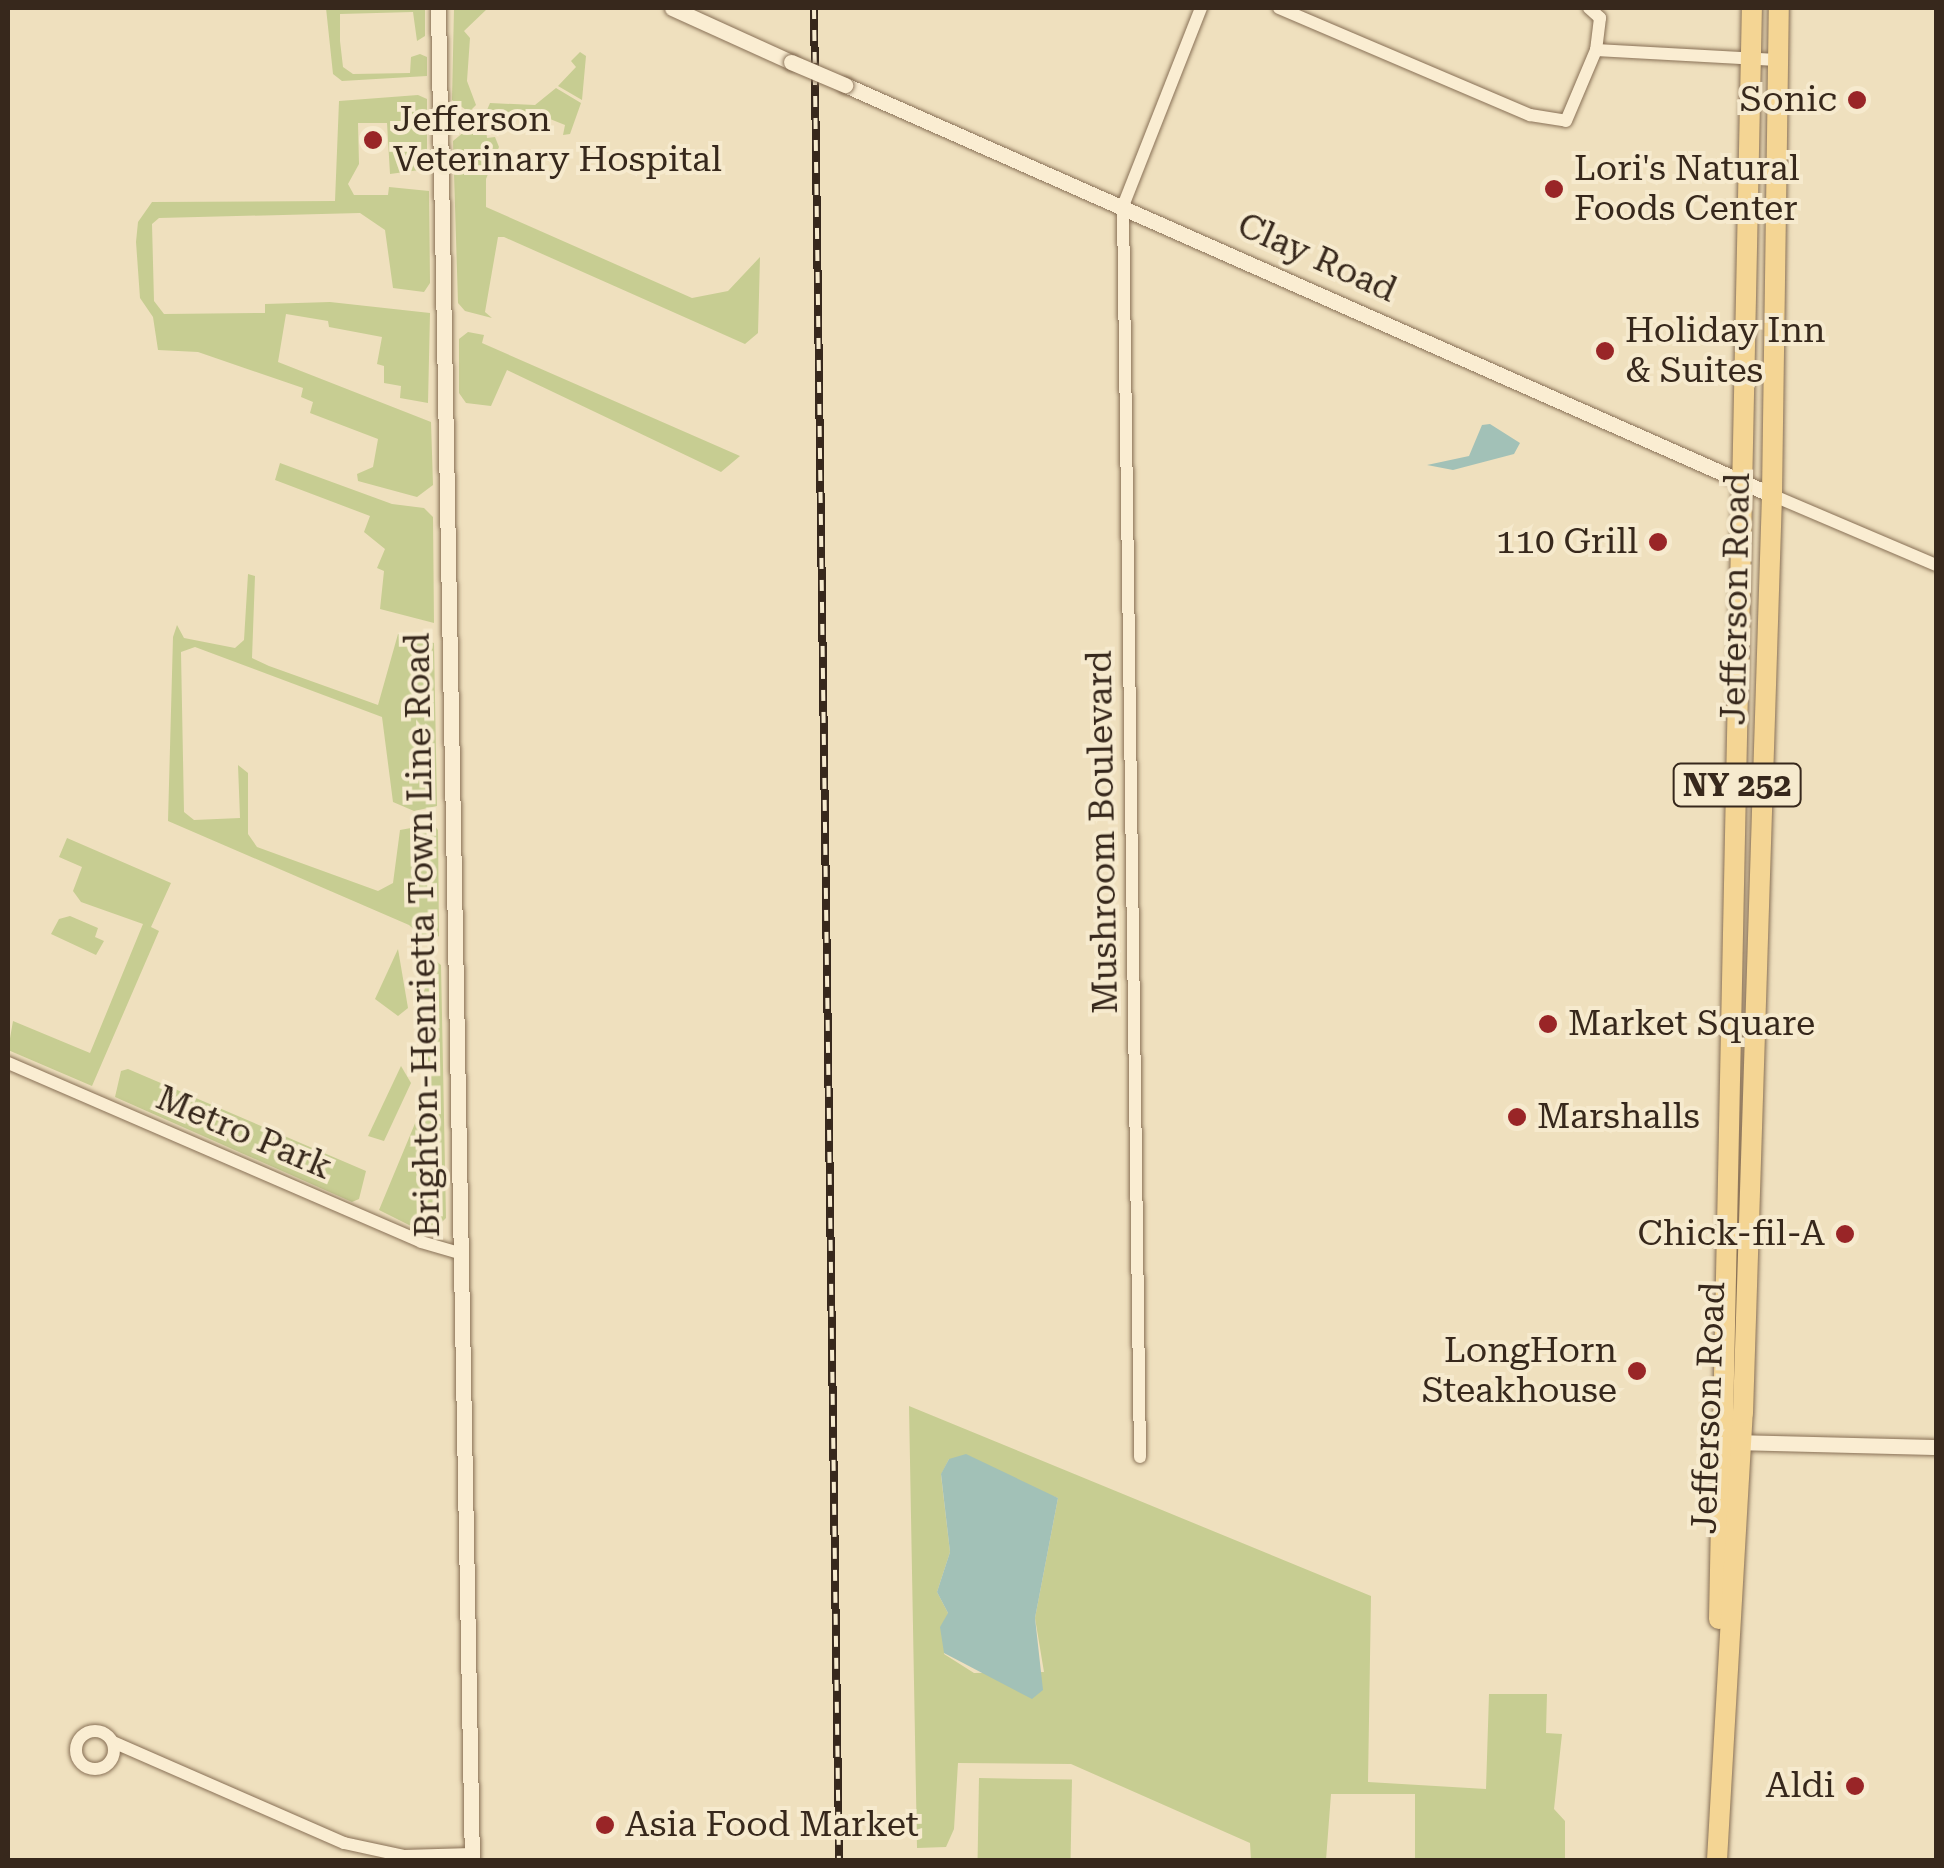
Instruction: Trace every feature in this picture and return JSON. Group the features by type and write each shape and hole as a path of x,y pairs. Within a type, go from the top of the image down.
{"main road":[{"name":"Jefferson Road","path":"1732,1442 1752,8"},
{"name":"Jefferson Road","path":"1717,1860 1772,495 1779,8"}],"street":[{"name":"Brighton-Henrietta Town Line Road","path":"438,8 472,1857"},
{"name":"Clay Road","path":"672,8 1745,484 1936,564"},
{"path":"1123,206 1202,8"},
{"path":"1280,8 1530,115 1566,121 1596,50 1600,18 1589,8"},
{"path":"1596,50 1777,60"},
{"name":"Mushroom Boulevard","path":"1123,206 1140,1457"},
{"name":"Metro Park","path":"8,1063 421,1242 459,1252"},
{"path":"1732,1442 1936,1447"},
{"path":"112,1742 344,1843 404,1856 472,1857"}],"green space":[{"path":"326,8 425,8 425,36 417,41 413,12 340,14 340,41 343,67 353,74 410,73 411,57 420,54 427,57 427,76 342,81 333,74"},
{"path":"454,8 488,8 464,31 470,38 467,81 476,105 469,112 452,100"},
{"path":"580,52 586,56 582,100 558,86 576,67 571,61"},
{"path":"556,88 581,103 570,134 563,135 565,125 530,111 524,118 487,110 490,103 535,105"},
{"path":"418,95 427,99 427,169 390,174 387,123 358,123 359,164 348,184 354,195 388,195 389,187 429,191 430,283 424,292 393,288 385,230 360,213 159,218 152,224 154,301 164,314 265,313 265,304 330,302 430,313 428,403 400,398 401,386 384,383 384,366 377,364 382,337 329,327 328,321 286,314 278,362 431,422 433,485 417,497 358,481 357,474 373,467 378,439 310,413 313,402 301,397 303,388 198,352 158,350 153,317 140,298 136,242 138,222 152,202 335,201 339,101"},
{"path":"470,127 486,127 487,138 495,137 499,147 486,179 486,207 692,298 728,291 760,257 758,333 745,344 504,237 498,237 485,312 492,318 465,311 458,303 453,141"},
{"path":"468,332 484,335 482,343 740,456 721,472 507,370 491,406 466,403 459,393 459,339"},
{"path":"280,463 392,504 424,508 433,517 434,623 380,609 384,571 377,568 385,549 364,532 370,516 275,480"},
{"path":"248,574 255,576 252,658 269,666 378,705 398,634 434,643 437,806 414,811 393,802 382,717 195,647 181,652 184,812 194,820 240,818 238,765 248,773 248,834 257,847 378,891 393,883 400,830 433,824 438,830 439,936 429,943 409,925 168,821 173,637 177,625 184,638 235,648 244,640"},
{"path":"67,838 171,883 151,927 159,931 92,1086 8,1050 13,1021 90,1053 143,924 81,902 73,891 82,867 59,857"},
{"path":"70,916 98,928 95,937 104,941 96,955 51,934 59,919"},
{"path":"398,949 408,1008 398,1016 375,999"},
{"path":"435,960 441,965 446,1218 429,1235 379,1210 426,1097 419,969"},
{"path":"401,1066 411,1083 384,1141 368,1136"},
{"path":"128,1069 366,1171 359,1199 352,1202 115,1097 121,1071"},
{"path":"909,1406 1371,1596 1368,1782 1486,1789 1489,1694 1547,1694 1546,1733 1562,1734 1554,1809 1565,1821 1565,1860 1415,1860 1415,1794 1331,1794 1326,1860 1251,1860 1250,1843 1071,1764 958,1763 954,1829 946,1847 917,1848","holes":["949,1459 1058,1498 1035,1618 1044,1672 974,1673 944,1654 948,1613 937,1592 950,1552 941,1475"]},
{"path":"979,1778 1072,1780 1071,1860 978,1860"}],"water":[{"path":"1490,424 1520,443 1514,454 1453,470 1427,465 1469,456 1482,425"},
{"path":"966,1454 1058,1498 1035,1618 1043,1690 1032,1699 944,1653 940,1627 948,1613 937,1592 950,1552 941,1474 949,1459"}],"railway":[{"path":"814,8 839,1860"}],"place":[{"name":"Sonic","path":"1857,100"},
{"name":"Jefferson Veterinary Hospital","path":"373,140"},
{"name":"Lori's Natural Foods Center","path":"1554,189"},
{"name":"Holiday Inn & Suites","path":"1605,351"},
{"name":"110 Grill","path":"1658,542"},
{"name":"Market Square","path":"1548,1024"},
{"name":"Marshalls","path":"1517,1117"},
{"name":"Chick-fil-A","path":"1845,1234"},
{"name":"LongHorn Steakhouse","path":"1637,1371"},
{"name":"Aldi","path":"1855,1786"},
{"name":"Asia Food Market","path":"605,1825"}]}
